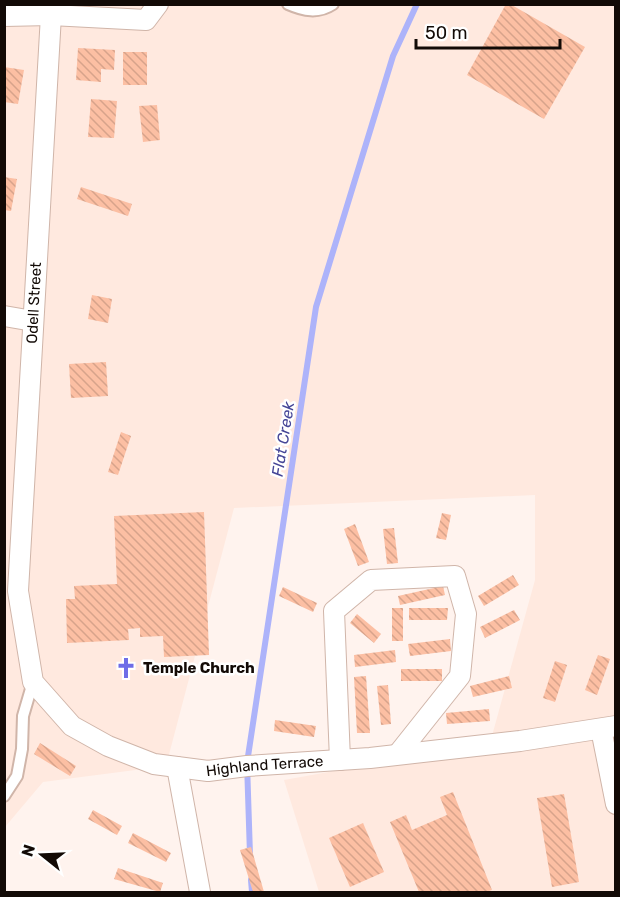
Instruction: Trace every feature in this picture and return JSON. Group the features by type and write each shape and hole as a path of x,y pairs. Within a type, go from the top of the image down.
{"street":[{"path":"4,16 51,15 146,20 158,4"},
{"name":"Odell Street","path":"11,593 33,321 51,15"},
{"path":"4,316 33,321"},
{"path":"340,760 334,611 371,580 455,576 466,614 460,676 398,754"},
{"path":"11,593 33,682"},
{"name":"Highland Terrace","path":"33,682 72,726 108,746 154,764 208,771 520,741 608,727"},
{"path":"608,727 615,804"},
{"path":"177,766 200,892"}],"lane":[{"path":"288,4 304,11 324,10 333,4"},
{"path":"4,796 17,776 22,749 23,716 33,682"}],"shaded area":[{"path":"5,5 615,5 615,892 319,892 284,780 490,743 535,580 535,495 234,508 166,766 43,782 5,827"}],"building":[{"path":"506,4 510,4 585,47 544,119 467,75"},
{"path":"78,48 115,50 114,70 101,69 101,82 76,80"},
{"path":"123,52 147,52 147,85 123,85"},
{"path":"4,67 24,70 18,104 4,102"},
{"path":"91,99 117,101 114,138 88,137"},
{"path":"157,105 160,140 143,142 139,106"},
{"path":"4,177 17,179 11,211 4,210"},
{"path":"81,187 132,204 128,216 77,199"},
{"path":"92,295 112,299 108,323 88,319"},
{"path":"106,362 108,396 71,398 69,364"},
{"path":"121,432 131,436 118,475 108,472"},
{"path":"204,512 209,655 164,657 163,636 140,637 140,628 128,629 129,640 67,643 66,599 75,599 74,586 117,584 114,516"},
{"path":"442,513 451,515 446,540 436,538"},
{"path":"355,524 369,562 358,566 344,529"},
{"path":"394,528 398,563 387,564 383,529"},
{"path":"513,575 519,585 484,606 478,596"},
{"path":"443,586 445,595 400,605 398,596"},
{"path":"283,587 317,603 313,612 279,596"},
{"path":"392,608 403,608 403,641 392,641"},
{"path":"409,608 448,608 447,620 409,620"},
{"path":"514,610 520,620 485,638 480,627"},
{"path":"357,614 381,634 374,643 350,623"},
{"path":"450,639 451,651 410,656 408,644"},
{"path":"395,650 396,662 355,667 354,655"},
{"path":"598,655 610,659 597,695 585,690"},
{"path":"555,661 567,665 555,702 543,698"},
{"path":"401,669 442,669 442,681 401,681"},
{"path":"366,676 370,733 357,733 354,677"},
{"path":"509,676 512,688 473,697 470,686"},
{"path":"388,685 391,724 381,725 377,686"},
{"path":"489,709 490,721 447,724 446,713"},
{"path":"275,720 316,726 314,737 274,731"},
{"path":"40,743 76,766 70,776 34,754"},
{"path":"453,792 492,890 486,892 419,892 390,822 406,815 412,830 447,815 440,797"},
{"path":"564,794 579,882 552,887 537,798"},
{"path":"93,810 122,826 117,835 88,819"},
{"path":"363,823 384,872 350,887 329,838"},
{"path":"133,833 171,853 166,862 128,843"},
{"path":"251,847 264,892 253,892 240,850"},
{"path":"118,868 163,883 160,892 114,879"}],"waterway":[{"name":"Flat Creek","path":"250,855 247,763 316,307 393,56 417,4"},
{"name":"Flat Creek","path":"251,880 252,892"}],"place":[{"name":"Temple Church","path":"126,668"}]}
